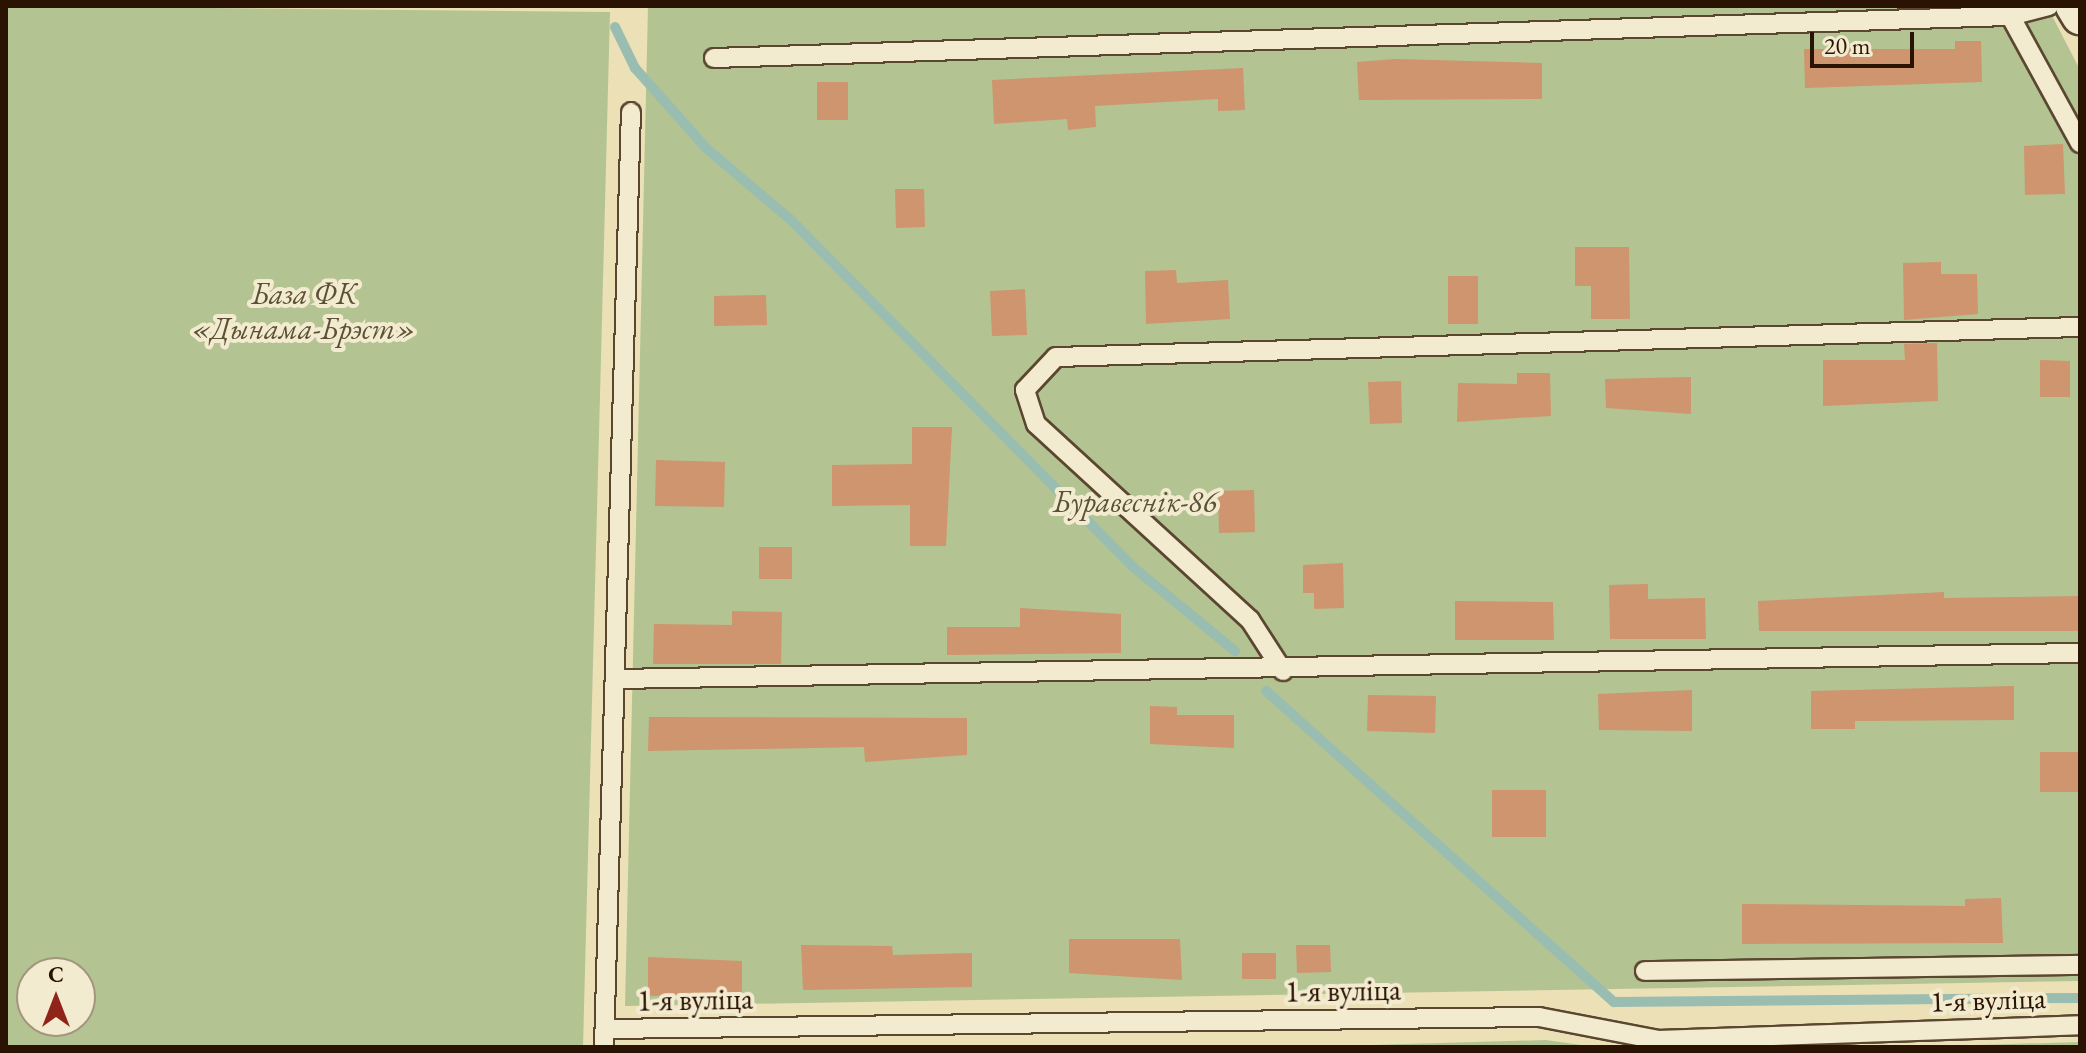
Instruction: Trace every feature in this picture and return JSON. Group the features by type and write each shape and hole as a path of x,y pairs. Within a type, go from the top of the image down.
{"street":[{"path":"2074,6 2080,16"}],"lane":[{"path":"714,58 2007,11 2049,6"},
{"path":"2007,11 2080,143"},
{"path":"605,1038 631,112"},
{"path":"1283,671 1250,620 1036,424 1025,390 1056,357 2080,327"},
{"path":"616,679 1283,671 2080,653"},
{"path":"1645,971 2080,965"},
{"name":"1-я вуліца","path":"605,1038 1539,1017 1658,1040 2080,1025"}],"green space":[{"name":"База ФК «Дынама-Брэст»","path":"6,6 610,12 583,1047 6,1047"},
{"name":"Буравеснік-86","path":"648,6 2047,6 2080,70 2080,981 625,1006"},
{"path":"1546,1040 1595,1047 1302,1047"},
{"path":"2080,1042 2080,1047 1908,1047"}],"building":[{"path":"1955,41 1981,41 1982,82 1805,88 1804,49 1955,49"},
{"path":"1395,59 1542,63 1542,99 1359,100 1357,62"},
{"path":"1243,68 1245,110 1218,111 1218,99 1095,106 1096,127 1068,130 1067,119 994,124 992,80"},
{"path":"817,82 848,82 848,120 817,120"},
{"path":"2063,144 2065,194 2025,195 2024,146"},
{"path":"895,189 924,189 925,227 896,228"},
{"path":"1575,247 1629,247 1630,319 1591,319 1591,286 1575,286"},
{"path":"1941,262 1941,274 1977,274 1978,314 1904,320 1903,263"},
{"path":"1176,270 1177,283 1228,280 1230,319 1146,324 1145,271"},
{"path":"1448,276 1478,276 1478,324 1448,324"},
{"path":"1025,289 1027,335 992,336 990,291"},
{"path":"766,295 767,325 714,326 714,296"},
{"path":"1937,343 1938,401 1823,406 1823,360 1905,360 1904,344"},
{"path":"2040,360 2070,361 2070,397 2040,397"},
{"path":"1517,373 1550,373 1551,416 1457,422 1458,383 1517,384"},
{"path":"1691,377 1691,414 1606,408 1605,379"},
{"path":"1401,381 1402,423 1370,424 1368,382"},
{"path":"912,427 952,427 946,546 910,546 910,505 832,506 832,465 912,464"},
{"path":"656,460 725,462 724,507 655,506"},
{"path":"1254,490 1255,532 1219,533 1218,491"},
{"path":"759,547 792,547 792,579 759,579"},
{"path":"1343,563 1344,608 1314,609 1314,593 1303,593 1303,565"},
{"path":"1648,584 1648,599 1705,598 1706,639 1610,639 1609,585"},
{"path":"1944,592 1944,598 2080,596 2080,631 1759,631 1758,601"},
{"path":"1455,601 1553,602 1554,640 1455,640"},
{"path":"1020,608 1121,614 1121,653 947,655 947,627 1020,627"},
{"path":"732,611 782,612 781,664 653,664 654,624 732,625"},
{"path":"2014,686 2014,720 1855,721 1855,729 1811,729 1811,691"},
{"path":"1692,690 1692,731 1599,730 1598,694"},
{"path":"1368,695 1436,696 1435,733 1367,731"},
{"path":"1150,706 1177,707 1177,715 1234,715 1234,748 1150,744"},
{"path":"649,717 967,718 967,755 865,762 864,747 648,751"},
{"path":"2040,752 2080,752 2080,792 2040,792"},
{"path":"1492,790 1546,790 1546,837 1492,837"},
{"path":"2001,898 2003,943 1742,944 1742,904 1965,906 1965,899"},
{"path":"1069,939 1180,939 1182,980 1069,973"},
{"path":"801,945 892,946 893,955 972,953 972,987 803,990"},
{"path":"1296,945 1330,945 1331,972 1297,973"},
{"path":"1242,953 1276,953 1276,979 1242,979"},
{"path":"648,957 742,961 742,994 648,996"}],"waterway":[{"path":"615,27 635,68 706,148 791,220 1133,567 1235,651"},
{"path":"1266,691 1614,1002 2080,998"}]}
